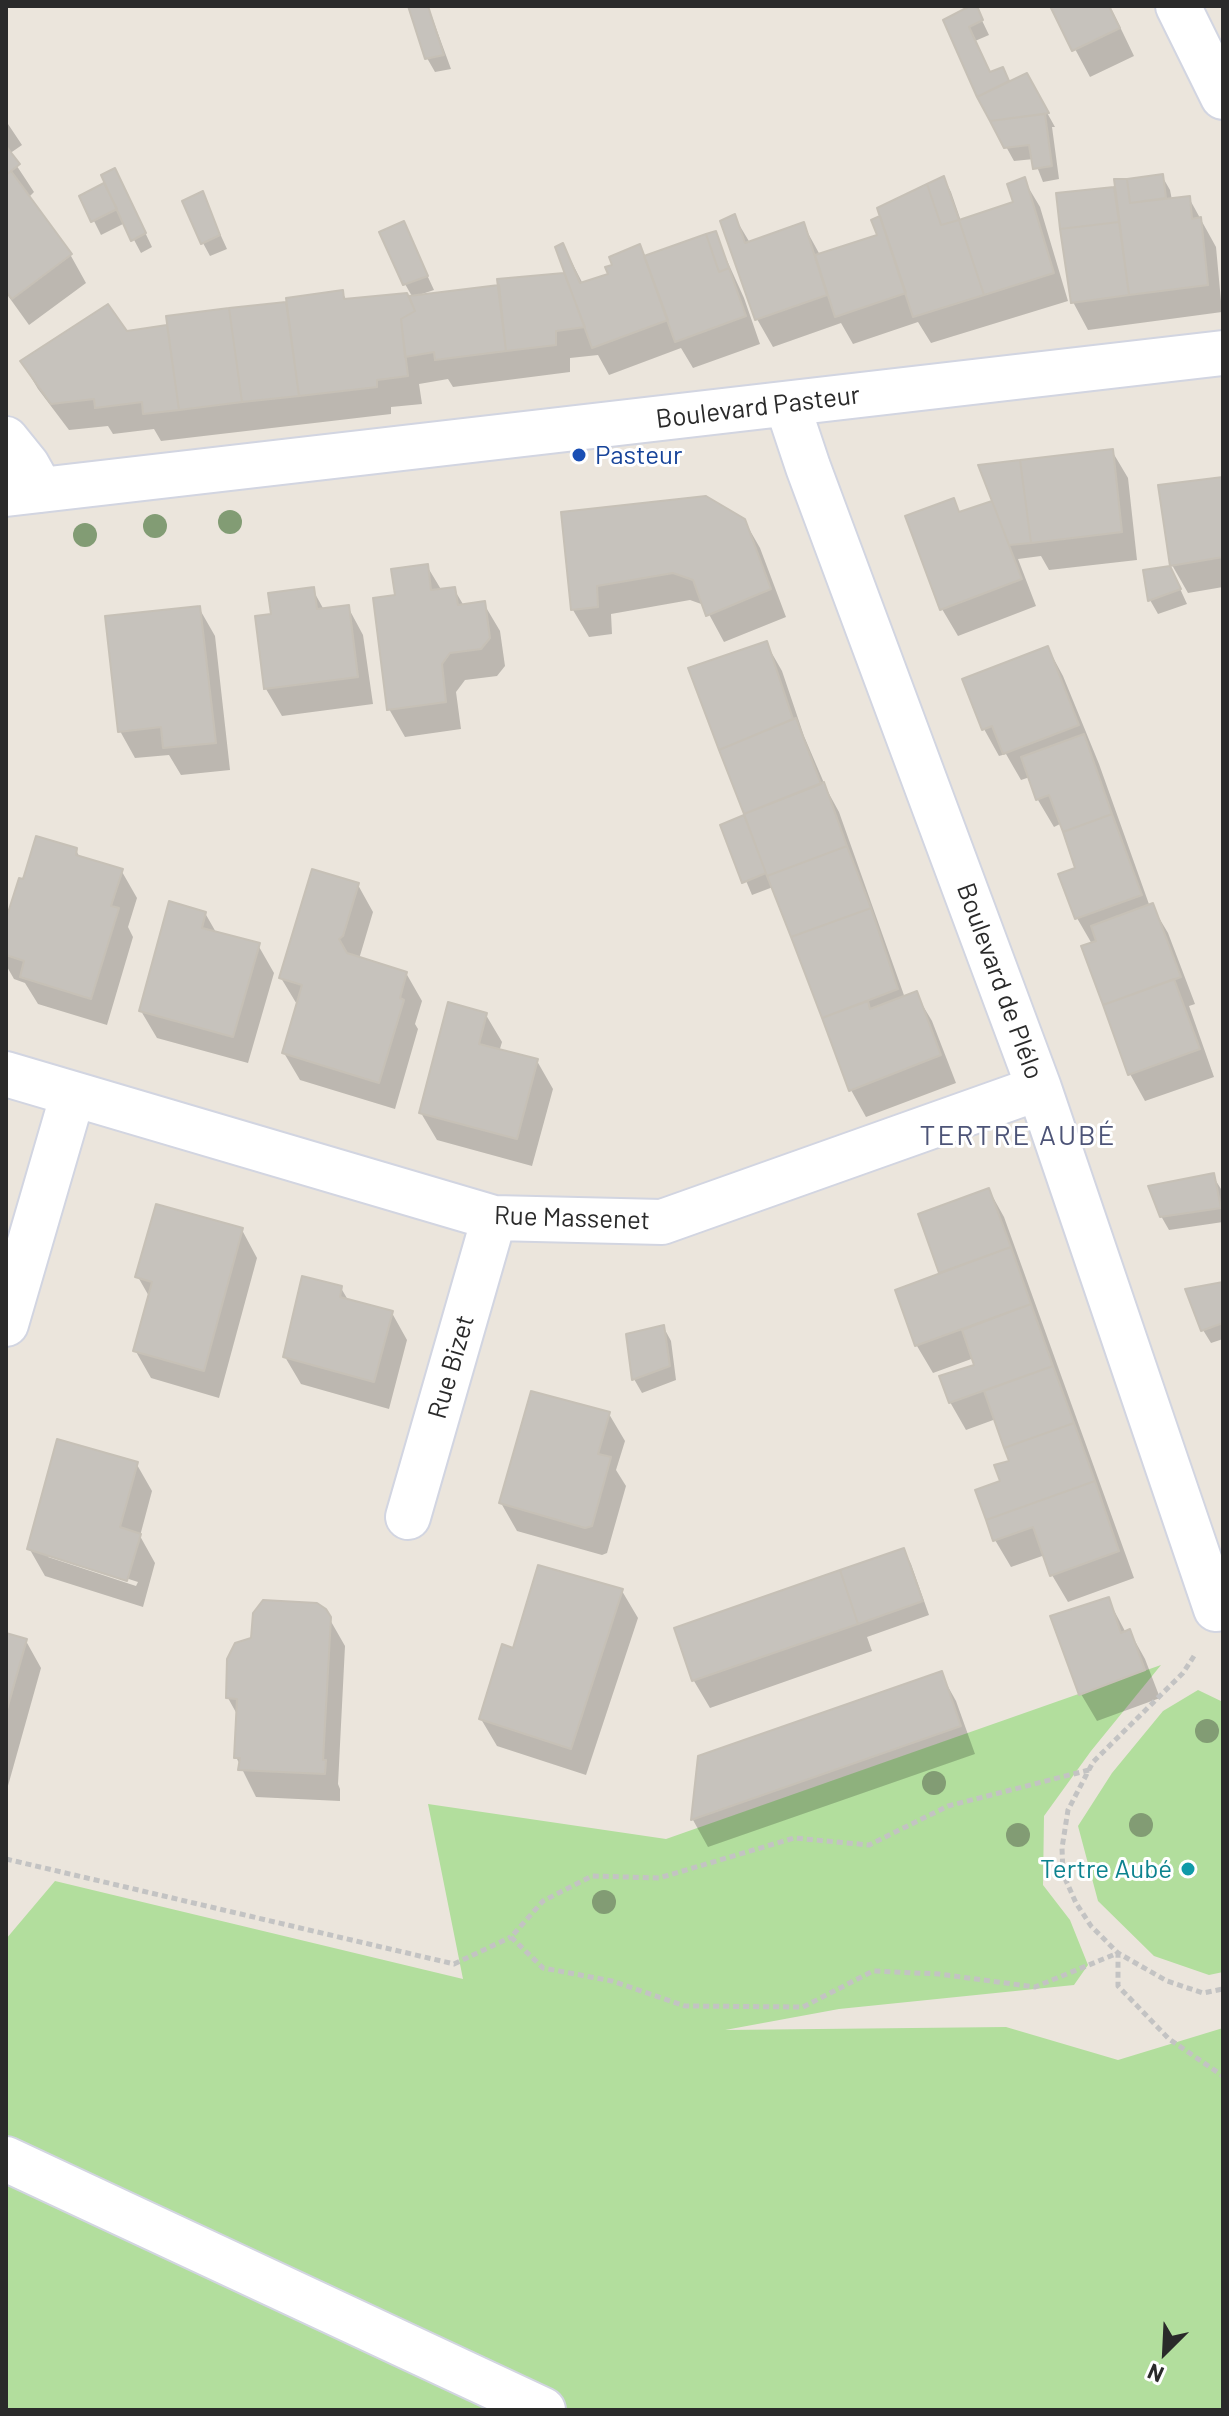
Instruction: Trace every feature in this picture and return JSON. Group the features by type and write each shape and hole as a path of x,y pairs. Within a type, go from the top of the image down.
{"street":[{"path":"1178,6 1223,97"},
{"name":"Boulevard Pasteur","path":"23,492 1223,353"},
{"name":"Boulevard de Plélo","path":"787,404 1039,1088 1216,1609"},
{"path":"6,439 27,465 23,492"},
{"name":"Rue Massenet","path":"6,1074 494,1218 662,1222 1039,1088"},
{"path":"6,1324 73,1094"},
{"name":"Rue Bizet","path":"408,1517 494,1218"},
{"path":"6,2159 543,2410"}],"path":[{"path":"1197,1650 1183,1673 1093,1762 1068,1810 1062,1848 1063,1874 1091,1926 1118,1953 1167,1981 1203,1993 1223,1989"},
{"path":"6,1859 454,1964 511,1937 543,1901 592,1876 659,1878 794,1838 869,1845 948,1806 1089,1770"},
{"path":"511,1937 543,1968 612,1981 685,2006 803,2007 873,1971 939,1974 1035,1987 1118,1953"},
{"path":"1118,1953 1118,1986 1169,2039 1223,2076"}],"green space":[{"path":"1161,1665 1091,1751 1044,1816 1043,1885 1070,1920 1088,1965 1074,1985 839,2009 725,2030 1006,2027 1118,2060 1223,2028 1223,2410 6,2410 6,1939 55,1881 463,1979 428,1804 666,1839"},
{"path":"1198,1690 1223,1702 1223,1972 1209,1975 1154,1956 1098,1901 1078,1826 1112,1773 1163,1711"}],"building":[{"path":"408,6 428,6 444,55 425,59"},
{"path":"970,6 977,6 983,20 969,27 990,72 1003,67 1009,81 977,97 943,20"},
{"path":"1050,6 1109,6 1120,28 1072,51"},
{"path":"1027,73 1049,113 990,121 977,97"},
{"path":"1045,114 1052,166 1033,169 1029,145 1004,148 990,121"},
{"path":"6,146 20,164 6,175"},
{"path":"115,168 146,233 131,241 101,175"},
{"path":"11,171 72,254 12,299 6,291 6,175"},
{"path":"1163,174 1166,198 1130,203 1127,179"},
{"path":"944,176 959,220 941,225 927,184"},
{"path":"1025,177 1054,273 984,295 959,220 1013,202 1007,184"},
{"path":"1114,179 1127,179 1130,203 1190,196 1192,219 1201,217 1208,285 1129,295"},
{"path":"104,183 117,209 91,222 79,196"},
{"path":"927,184 941,225 959,220 984,295 913,317 877,208"},
{"path":"1114,187 1119,222 1060,229 1056,193"},
{"path":"203,191 220,235 201,244 182,201"},
{"path":"735,214 745,243 804,222 827,295 755,320 720,221"},
{"path":"880,216 906,293 835,317 815,255 877,235 871,220"},
{"path":"404,221 428,276 403,285 379,232"},
{"path":"1119,222 1129,295 1071,303 1060,229"},
{"path":"716,231 729,268 719,272 706,234"},
{"path":"706,234 719,272 729,268 746,316 675,342 644,256"},
{"path":"563,243 580,283 608,274 605,267 612,265 609,257 640,244 668,320 592,348 555,247"},
{"path":"564,273 585,327 556,331 556,345 506,351 497,279"},
{"path":"499,285 506,351 435,360 434,352 405,357 401,319 415,311 409,296"},
{"path":"343,290 344,299 407,293 415,311 401,319 408,376 377,380 377,387 299,396 286,298"},
{"path":"286,302 299,396 242,402 229,308"},
{"path":"108,304 127,331 167,325 179,410 143,414 142,402 95,408 94,399 51,404 20,361"},
{"path":"229,308 242,402 179,410 166,316"},
{"path":"1113,449 1122,532 1031,543 1020,460"},
{"path":"1020,460 1031,543 1009,545 978,465"},
{"path":"1223,477 1223,557 1170,566 1158,485"},
{"path":"706,496 745,519 771,589 706,616 693,580 673,573 597,586 598,607 571,610 561,512"},
{"path":"954,498 959,512 992,501 1022,579 940,610 905,516"},
{"path":"428,564 431,590 455,587 458,605 485,601 490,638 481,649 450,653 442,664 446,702 387,710 373,598 395,595 391,569"},
{"path":"1170,566 1181,589 1148,601 1143,570"},
{"path":"314,587 317,609 349,605 358,677 264,689 255,616 271,614 268,593"},
{"path":"200,606 216,743 163,748 161,727 118,732 105,616"},
{"path":"767,641 793,719 719,750 688,668"},
{"path":"1048,646 1079,725 1003,754 992,726 982,730 962,679"},
{"path":"796,718 821,784 744,814 719,750"},
{"path":"1084,734 1112,814 1063,832 1049,795 1036,800 1021,757"},
{"path":"824,782 847,846 767,876 744,814"},
{"path":"1112,814 1142,895 1075,919 1058,874 1075,868 1063,832"},
{"path":"744,815 766,873 742,883 720,825"},
{"path":"36,836 77,848 76,855 123,869 111,906 119,908 91,999 20,977 24,961 6,955 6,919"},
{"path":"847,846 871,908 791,937 767,876"},
{"path":"312,869 359,883 343,936 339,939 347,953 407,972 400,998 404,1000 379,1083 282,1053 302,985 279,978"},
{"path":"169,901 206,912 202,928 260,943 233,1037 139,1011"},
{"path":"1153,903 1181,977 1103,1005 1081,946 1096,941 1091,926"},
{"path":"871,908 898,989 822,1018 791,937"},
{"path":"1174,979 1200,1049 1128,1075 1103,1005"},
{"path":"917,991 941,1055 849,1091 822,1018 868,1001 870,1009"},
{"path":"448,1002 487,1013 479,1044 538,1059 517,1139 419,1113"},
{"path":"1214,1173 1221,1208 1160,1217 1148,1186"},
{"path":"989,1188 1011,1247 939,1273 918,1214"},
{"path":"156,1204 243,1228 204,1371 133,1351 152,1282 135,1277"},
{"path":"1011,1247 1031,1304 915,1346 895,1290"},
{"path":"302,1276 342,1286 340,1297 393,1311 374,1382 283,1357"},
{"path":"1223,1282 1223,1323 1201,1331 1185,1289"},
{"path":"1031,1304 1053,1366 949,1403 939,1376 974,1365 962,1330"},
{"path":"664,1325 670,1366 632,1380 626,1334"},
{"path":"1053,1366 1074,1423 1004,1448 984,1391"},
{"path":"531,1391 610,1412 598,1454 611,1457 592,1526 585,1528 499,1503"},
{"path":"1074,1423 1095,1481 986,1520 975,1490 1000,1481 994,1465 1009,1461 1004,1448"},
{"path":"57,1439 138,1462 120,1527 141,1534 127,1581 27,1549"},
{"path":"1095,1481 1119,1551 1050,1576 1033,1527 993,1541 986,1520"},
{"path":"904,1548 923,1601 858,1624 840,1570"},
{"path":"538,1565 623,1589 571,1749 479,1719 502,1644 513,1648"},
{"path":"840,1570 858,1624 692,1681 674,1628"},
{"path":"1109,1597 1121,1633 1130,1629 1145,1670 1079,1695 1050,1616"},
{"path":"263,1600 317,1603 331,1617 323,1760 326,1760 325,1774 238,1770 240,1758 234,1758 237,1699 226,1698 227,1659 235,1643 251,1638 253,1613"},
{"path":"6,1633 27,1639 6,1713"},
{"path":"942,1671 961,1726 691,1820 698,1756"}],"place":[{"name":"Pasteur","path":"579,455"},
{"name":"Tertre Aubé","path":"1188,1869"}],"district":[{"name":"TERTRE AUBÉ","path":"1018,1136"}]}
